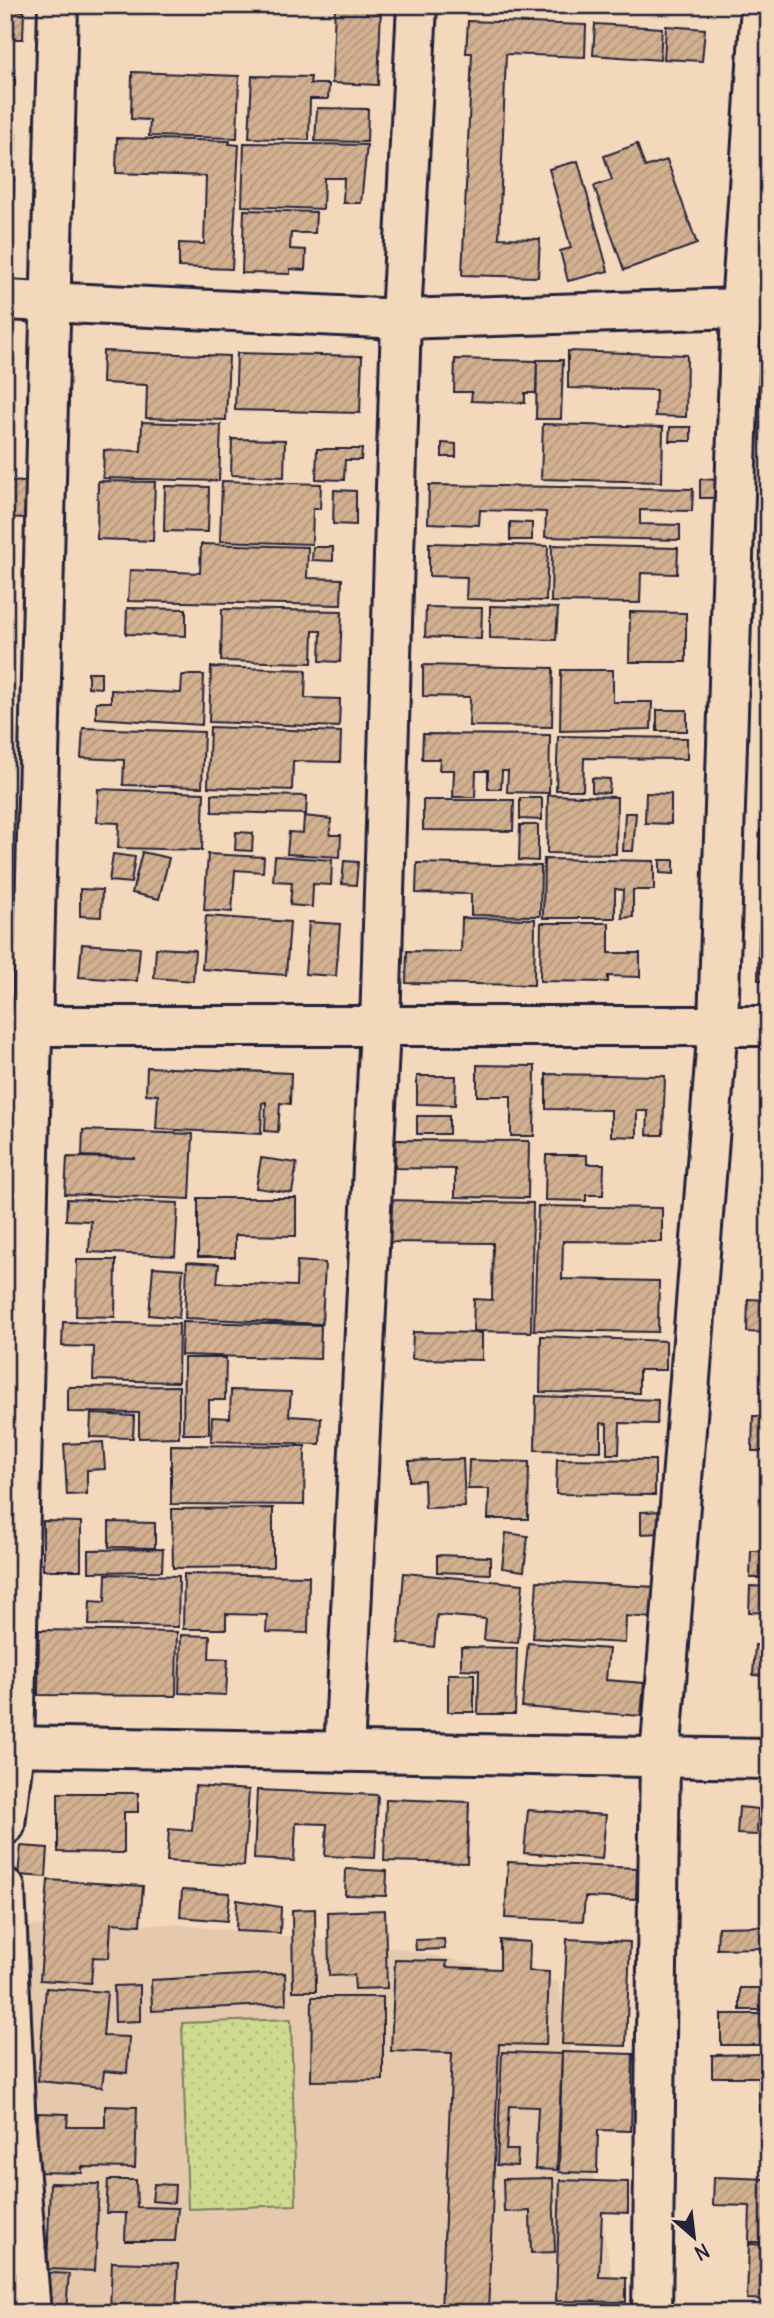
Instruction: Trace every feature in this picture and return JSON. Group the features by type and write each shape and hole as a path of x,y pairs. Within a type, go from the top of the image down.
{"street":[{"path":"5,1825 10,1746 18,1026 49,301 58,5"},
{"path":"344,1752 380,1027 401,319 417,5"},
{"path":"652,2313 660,1758 718,1025 755,309 761,5"},
{"path":"5,300 401,319 755,309"},
{"path":"18,1026 769,1026"},
{"path":"10,1746 769,1759"},
{"path":"5,1888 11,2129 31,2313"}],"shaded area":[{"path":"171,1924 397,1948 558,1982 619,2313 5,2313 5,1926"}],"green space":[{"path":"291,2019 296,2205 188,2209 182,2023"}],"building":[{"path":"165,5 238,5 238,13 183,11 183,6"},
{"path":"335,6 381,7 378,85 332,83"},
{"path":"5,10 24,11 23,39 5,39"},
{"path":"468,21 586,25 585,57 506,54 499,238 540,239 538,277 462,275 472,53 466,53"},
{"path":"595,24 662,28 660,60 593,55"},
{"path":"666,26 705,29 702,61 664,59"},
{"path":"5,70 15,70 15,86 5,86"},
{"path":"132,72 239,76 237,138 149,136 150,120 131,119"},
{"path":"252,76 311,77 310,84 329,84 328,99 310,99 309,140 249,138"},
{"path":"5,100 13,100 12,125 5,125"},
{"path":"317,108 368,109 367,142 315,141"},
{"path":"5,133 16,134 11,258 5,258"},
{"path":"117,138 230,141 229,144 239,145 232,269 179,267 179,243 204,244 206,176 116,173"},
{"path":"244,143 367,145 361,203 343,203 344,178 324,178 323,209 242,206"},
{"path":"637,144 645,167 667,160 697,244 624,270 594,186 612,180 604,156"},
{"path":"578,161 608,271 568,281 560,251 571,248 549,169"},
{"path":"244,210 316,212 315,233 291,233 290,249 306,250 305,270 290,269 290,274 242,273"},
{"path":"5,348 11,349 9,382 5,382"},
{"path":"103,351 229,356 226,420 146,418 147,385 102,383"},
{"path":"568,351 687,355 686,417 655,416 656,390 568,388"},
{"path":"237,353 362,356 360,413 235,410"},
{"path":"455,359 537,361 536,393 525,393 525,403 471,401 472,392 454,392"},
{"path":"537,360 563,360 561,419 536,419"},
{"path":"142,422 221,425 219,481 103,478 104,450 141,451"},
{"path":"543,424 663,427 662,482 541,479"},
{"path":"670,427 691,427 691,441 669,441"},
{"path":"232,439 285,440 284,477 231,475"},
{"path":"442,443 456,444 456,457 442,457"},
{"path":"317,449 362,449 361,460 345,460 344,480 316,479"},
{"path":"700,479 718,480 718,498 700,498"},
{"path":"5,481 26,482 24,518 5,517"},
{"path":"98,481 155,482 153,541 97,539"},
{"path":"222,481 321,484 320,509 313,509 312,544 220,541"},
{"path":"429,485 693,489 692,511 640,510 640,524 680,525 680,540 545,537 546,512 480,510 479,525 428,523"},
{"path":"165,486 209,487 208,532 164,531"},
{"path":"334,490 356,491 356,525 333,524"},
{"path":"510,522 532,523 532,540 510,540"},
{"path":"429,543 548,546 546,601 466,599 467,577 429,576"},
{"path":"201,544 308,547 307,578 342,579 341,605 128,601 130,570 200,573"},
{"path":"552,545 678,548 677,574 641,573 640,603 551,602"},
{"path":"313,547 333,547 333,561 312,560"},
{"path":"490,606 558,608 556,640 490,638"},
{"path":"426,607 482,608 481,639 425,637"},
{"path":"127,608 186,609 186,636 126,634"},
{"path":"222,609 342,611 340,662 320,661 321,631 313,631 312,663 221,661"},
{"path":"630,612 686,613 686,662 629,662"},
{"path":"423,665 553,668 552,727 469,726 470,697 423,696"},
{"path":"211,667 306,670 305,698 340,699 339,727 209,722"},
{"path":"561,670 613,670 613,702 652,702 651,729 560,731"},
{"path":"88,672 101,672 101,688 88,687"},
{"path":"182,675 204,675 202,725 96,718 96,702 111,702 111,690 181,693"},
{"path":"657,710 687,710 687,731 657,731"},
{"path":"210,727 341,732 340,762 293,761 292,790 208,787"},
{"path":"83,728 204,732 202,787 123,785 124,760 81,758"},
{"path":"423,734 550,735 549,793 507,792 508,771 502,771 501,789 488,789 488,771 476,771 475,797 453,797 454,770 439,770 440,759 422,759"},
{"path":"558,736 687,738 687,759 584,758 583,790 556,790"},
{"path":"592,778 610,779 609,793 592,792"},
{"path":"98,789 204,793 202,850 118,848 119,823 97,822"},
{"path":"646,793 671,794 671,824 645,823"},
{"path":"212,794 307,796 306,814 212,812"},
{"path":"548,795 617,797 616,854 547,853"},
{"path":"520,798 542,798 542,820 520,819"},
{"path":"423,800 514,800 513,831 423,830"},
{"path":"625,813 636,813 633,851 623,851"},
{"path":"304,816 331,819 330,835 341,835 340,857 287,854 289,832 303,833"},
{"path":"520,825 538,825 538,861 519,860"},
{"path":"760,830 769,830 769,859 759,859"},
{"path":"236,832 253,833 252,851 235,850"},
{"path":"142,852 169,858 159,899 132,893"},
{"path":"113,854 135,857 131,883 109,881"},
{"path":"208,854 264,857 263,872 235,870 232,912 204,910"},
{"path":"275,856 332,860 331,885 313,884 312,907 290,905 292,882 273,881"},
{"path":"544,859 654,861 654,890 633,890 633,917 622,918 623,890 615,889 615,918 543,918"},
{"path":"660,860 674,860 674,874 660,873"},
{"path":"344,861 358,862 356,885 342,884"},
{"path":"417,863 541,866 540,916 471,915 471,894 416,893"},
{"path":"763,865 769,865 769,894 763,894"},
{"path":"80,889 102,890 101,917 80,916"},
{"path":"206,916 290,922 286,975 202,969"},
{"path":"462,918 535,919 534,985 406,983 407,951 461,952"},
{"path":"309,922 340,924 336,976 305,974"},
{"path":"541,923 609,923 609,953 640,953 640,977 608,976 608,982 540,981"},
{"path":"759,932 769,932 769,980 758,980"},
{"path":"82,944 140,948 137,981 79,977"},
{"path":"156,948 195,950 193,981 154,978"},
{"path":"477,1065 535,1066 534,1136 511,1136 511,1096 477,1096"},
{"path":"147,1067 291,1073 290,1104 280,1103 278,1132 265,1131 266,1102 262,1103 261,1134 156,1129 158,1095 146,1094"},
{"path":"546,1074 665,1076 663,1135 647,1135 648,1111 637,1111 637,1137 611,1136 611,1110 546,1109"},
{"path":"417,1076 456,1076 455,1105 417,1104"},
{"path":"417,1116 449,1116 449,1134 417,1134"},
{"path":"83,1130 193,1134 190,1199 65,1194 67,1157 135,1158 82,1156"},
{"path":"396,1140 529,1141 528,1198 455,1197 455,1169 395,1168"},
{"path":"546,1155 587,1155 587,1164 604,1164 603,1195 586,1195 586,1201 545,1200"},
{"path":"261,1158 297,1163 292,1193 256,1188"},
{"path":"198,1198 296,1198 296,1236 235,1235 235,1257 198,1257"},
{"path":"67,1199 178,1203 175,1256 89,1252 91,1221 66,1220"},
{"path":"386,1200 533,1203 531,1332 473,1331 474,1299 492,1300 493,1243 386,1242"},
{"path":"538,1206 662,1208 662,1242 563,1241 562,1279 659,1281 658,1332 534,1330"},
{"path":"77,1260 116,1260 115,1317 76,1316"},
{"path":"297,1261 325,1263 322,1324 185,1318 187,1262 219,1264 217,1283 296,1286"},
{"path":"153,1267 183,1269 179,1318 149,1315"},
{"path":"748,1299 769,1300 769,1333 747,1332"},
{"path":"63,1322 179,1324 178,1382 93,1380 94,1347 62,1346"},
{"path":"182,1322 321,1325 320,1359 181,1355"},
{"path":"413,1332 482,1333 482,1360 412,1359"},
{"path":"541,1336 666,1341 666,1370 639,1370 639,1393 540,1392"},
{"path":"184,1358 226,1358 225,1400 209,1400 209,1434 183,1434"},
{"path":"179,1386 179,1437 139,1438 139,1413 68,1412 68,1387"},
{"path":"231,1390 291,1392 289,1416 321,1418 320,1444 211,1441 212,1417 230,1418"},
{"path":"536,1396 658,1400 657,1424 620,1423 619,1454 607,1454 607,1424 601,1423 601,1451 535,1450"},
{"path":"91,1414 134,1416 133,1438 90,1437"},
{"path":"753,1416 769,1416 769,1451 752,1451"},
{"path":"103,1442 105,1469 87,1470 87,1494 67,1495 64,1444"},
{"path":"171,1445 305,1446 304,1505 171,1504"},
{"path":"463,1459 465,1507 425,1508 424,1480 409,1481 409,1461"},
{"path":"557,1459 655,1460 655,1495 556,1494"},
{"path":"469,1460 529,1462 528,1519 488,1519 489,1489 468,1489"},
{"path":"273,1508 273,1567 173,1568 172,1509"},
{"path":"662,1511 662,1533 641,1534 641,1512"},
{"path":"43,1521 81,1522 81,1570 43,1570"},
{"path":"109,1522 155,1523 155,1548 109,1547"},
{"path":"506,1533 528,1536 524,1571 502,1568"},
{"path":"163,1549 162,1571 89,1572 89,1550"},
{"path":"751,1551 769,1551 769,1578 750,1578"},
{"path":"437,1555 490,1557 490,1574 437,1572"},
{"path":"404,1573 523,1584 518,1643 484,1640 486,1619 437,1615 434,1647 398,1643"},
{"path":"106,1574 179,1576 178,1627 89,1625 90,1601 105,1602"},
{"path":"184,1574 309,1576 308,1633 266,1632 267,1615 226,1614 226,1629 183,1629"},
{"path":"537,1581 656,1587 654,1618 626,1616 625,1643 533,1638"},
{"path":"750,1586 769,1587 769,1613 749,1612"},
{"path":"39,1630 177,1632 176,1696 38,1695"},
{"path":"181,1635 210,1636 209,1658 228,1659 226,1695 179,1693"},
{"path":"528,1643 609,1649 606,1680 644,1683 641,1716 522,1707"},
{"path":"755,1645 769,1646 769,1676 753,1675"},
{"path":"461,1647 517,1648 515,1714 478,1714 479,1670 461,1669"},
{"path":"448,1674 474,1674 474,1712 448,1712"},
{"path":"195,1786 249,1790 244,1866 167,1861 169,1829 192,1831"},
{"path":"257,1790 378,1795 375,1858 325,1856 327,1824 296,1823 294,1861 254,1859"},
{"path":"58,1793 138,1793 138,1812 124,1812 124,1853 58,1852"},
{"path":"386,1799 469,1802 467,1863 384,1861"},
{"path":"739,1807 758,1809 757,1835 737,1834"},
{"path":"528,1810 606,1815 602,1859 524,1853"},
{"path":"21,1846 48,1848 46,1877 18,1875"},
{"path":"508,1862 637,1868 636,1899 585,1897 583,1921 505,1918"},
{"path":"346,1869 387,1871 386,1896 345,1895"},
{"path":"48,1880 143,1886 140,1925 111,1923 109,1958 93,1957 91,1983 40,1980"},
{"path":"182,1890 230,1893 227,1921 180,1917"},
{"path":"237,1900 281,1907 280,1933 236,1931"},
{"path":"315,1909 316,1991 293,1991 292,1910"},
{"path":"385,1910 387,1988 355,1989 354,1975 329,1976 328,1912"},
{"path":"769,1926 769,1982 760,1982 761,1948 717,1949 718,1927"},
{"path":"444,1939 445,1949 416,1950 415,1940"},
{"path":"567,1939 630,1942 626,2046 562,2044"},
{"path":"500,1940 530,1942 529,1971 549,1972 546,2045 499,2044 488,2313 441,2312 452,2053 391,2051 395,1960 447,1961 446,1967 500,1969"},
{"path":"285,1973 286,2004 152,2011 151,1980"},
{"path":"140,1985 140,2021 115,2022 114,1986"},
{"path":"46,1988 107,1992 103,2036 129,2037 127,2073 104,2071 102,2087 38,2081"},
{"path":"740,1988 769,1988 769,2010 740,2010"},
{"path":"312,1997 383,1997 383,2080 311,2081"},
{"path":"721,2014 769,2014 769,2045 721,2045"},
{"path":"502,2052 562,2054 557,2170 535,2169 538,2107 509,2106 506,2150 518,2150 517,2166 497,2165"},
{"path":"562,2052 633,2054 631,2131 598,2130 597,2173 559,2172"},
{"path":"769,2054 769,2112 759,2112 759,2077 712,2077 712,2055"},
{"path":"105,2106 137,2107 135,2168 82,2167 82,2173 36,2172 38,2113 68,2114 67,2127 105,2127"},
{"path":"714,2177 769,2179 769,2242 749,2242 750,2206 713,2205"},
{"path":"553,2178 555,2252 531,2253 530,2211 504,2212 503,2179"},
{"path":"108,2180 136,2180 137,2207 178,2208 175,2241 125,2241 126,2213 106,2213"},
{"path":"560,2180 628,2182 628,2213 602,2212 599,2277 626,2278 626,2302 556,2301"},
{"path":"50,2183 99,2184 95,2271 47,2269"},
{"path":"154,2184 175,2185 174,2203 152,2201"},
{"path":"749,2244 769,2245 769,2300 747,2299"},
{"path":"112,2262 178,2264 176,2313 110,2311"},
{"path":"39,2272 69,2274 66,2309 36,2307"},
{"path":"529,2310 625,2312 625,2313 529,2313"}]}
